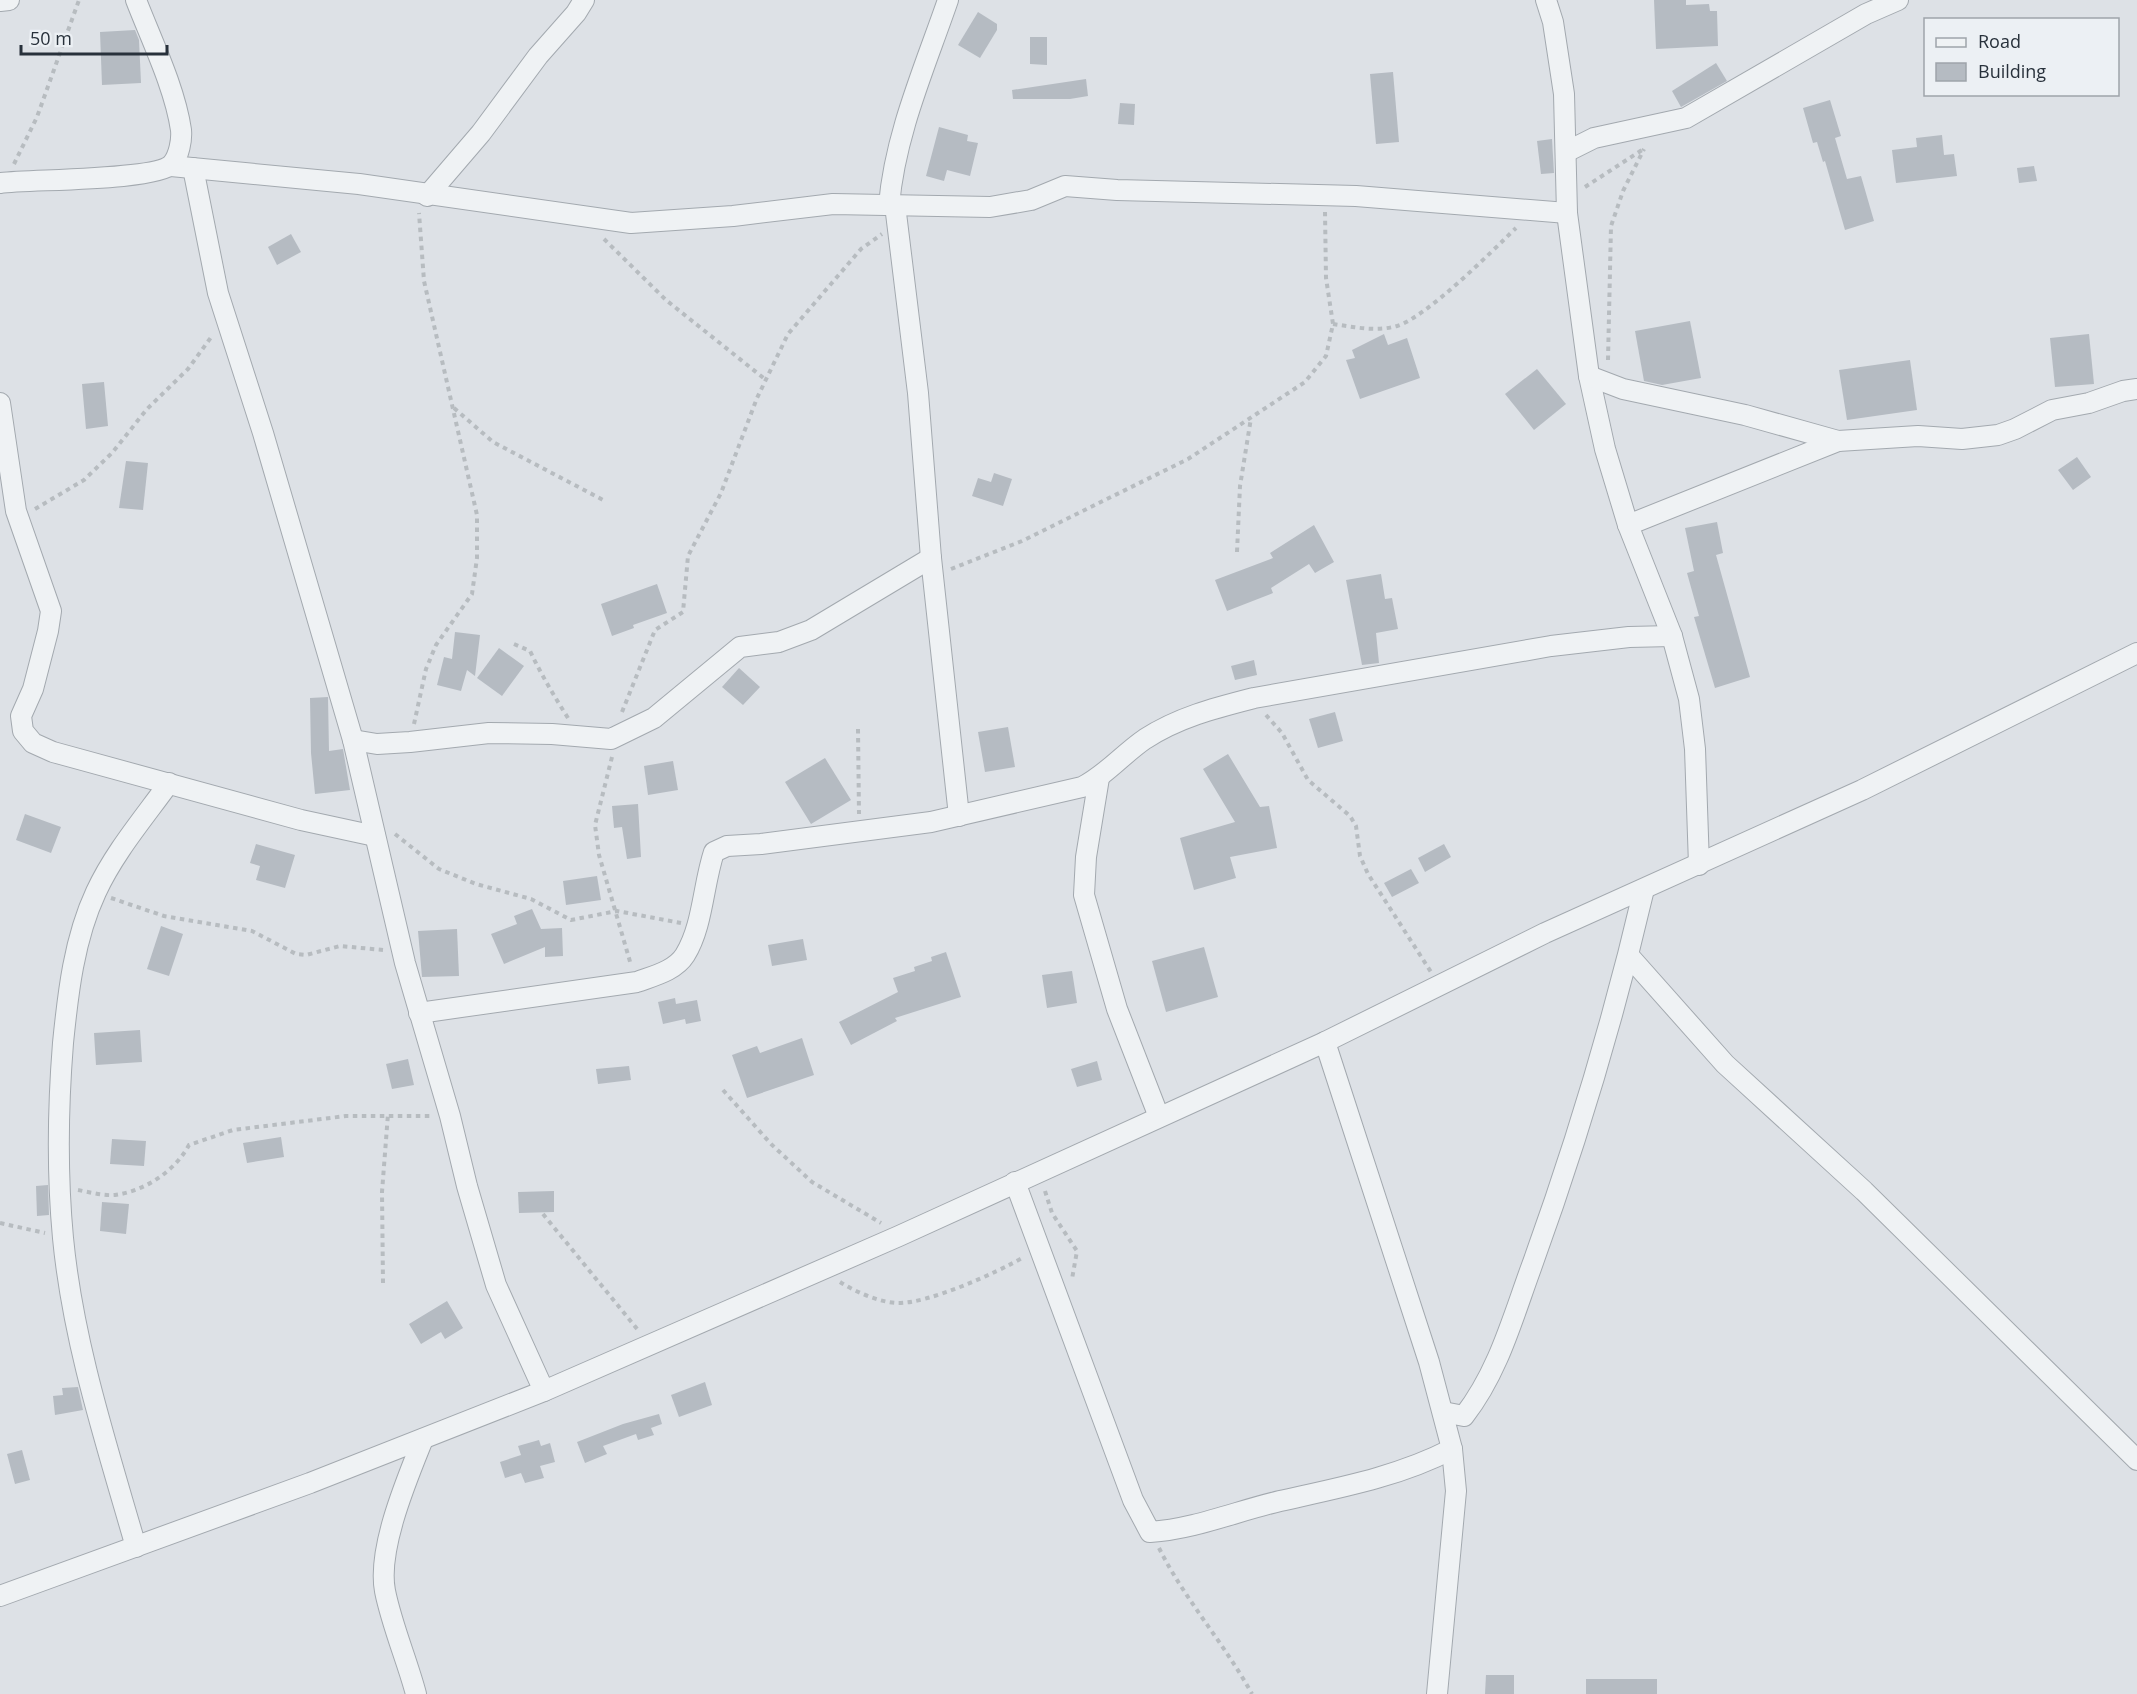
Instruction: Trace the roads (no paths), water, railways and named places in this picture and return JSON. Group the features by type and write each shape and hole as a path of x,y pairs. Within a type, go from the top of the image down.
{"street":[{"path":"0,1 9,0"},
{"path":"136,0 179,121 181,132 178,152 171,166"},
{"path":"422,195 481,133 538,56 576,13 584,0"},
{"path":"948,0 899,142 892,170 892,205 918,393 932,567 959,816"},
{"path":"1546,0 1553,22 1564,94 1567,206 1605,449 1628,525 1672,636 1689,699 1693,729 1699,865"},
{"path":"1566,152 1594,138 1686,118 1865,7 1898,0"},
{"path":"2,182 112,177 155,172 171,166 324,180 631,223 733,216 833,204 1012,205 1065,186 1325,196 1534,210 1567,206"},
{"path":"193,168 210,260 226,319 270,456 352,740 402,952 496,1285 544,1391"},
{"path":"1594,378 1635,392 1745,415 1838,441"},
{"path":"1628,525 1838,441 1918,436 1962,439 1998,435 2052,410 2089,403 2123,391 2137,389"},
{"path":"0,403 19,519 51,611 33,689 21,716 23,731 33,743 53,752 302,820 375,836"},
{"path":"352,740 377,744 489,733 615,738 654,718 740,647 779,642 811,630 932,567"},
{"path":"419,1013 637,982 666,971 684,956 696,926 706,875 714,852 727,846 858,832 959,816 1043,798 1082,787 1099,778 1145,740 1173,723 1207,709 1252,699 1551,646 1672,636"},
{"path":"0,1596 423,1439 544,1391 899,1236 1325,1042 1545,933 1862,790 2137,653"},
{"path":"1099,778 1086,857 1084,895 1117,1009 1159,1117"},
{"path":"136,1547 97,1410 77,1322 63,1238 60,1076 67,997 83,926 95,893 117,854 169,783"},
{"path":"1443,1412 1464,1416 1480,1396 1500,1356 1561,1187 1629,956 1644,889"},
{"path":"1629,956 1725,1064 1864,1191 2137,1461"},
{"path":"1325,1042 1443,1412 1452,1449 1456,1491 1437,1694"},
{"path":"1015,1182 1133,1500 1150,1532 1184,1528 1280,1501 1337,1490 1396,1472 1452,1449"},
{"path":"416,1694 385,1589 385,1571 391,1531 423,1439"}]}
